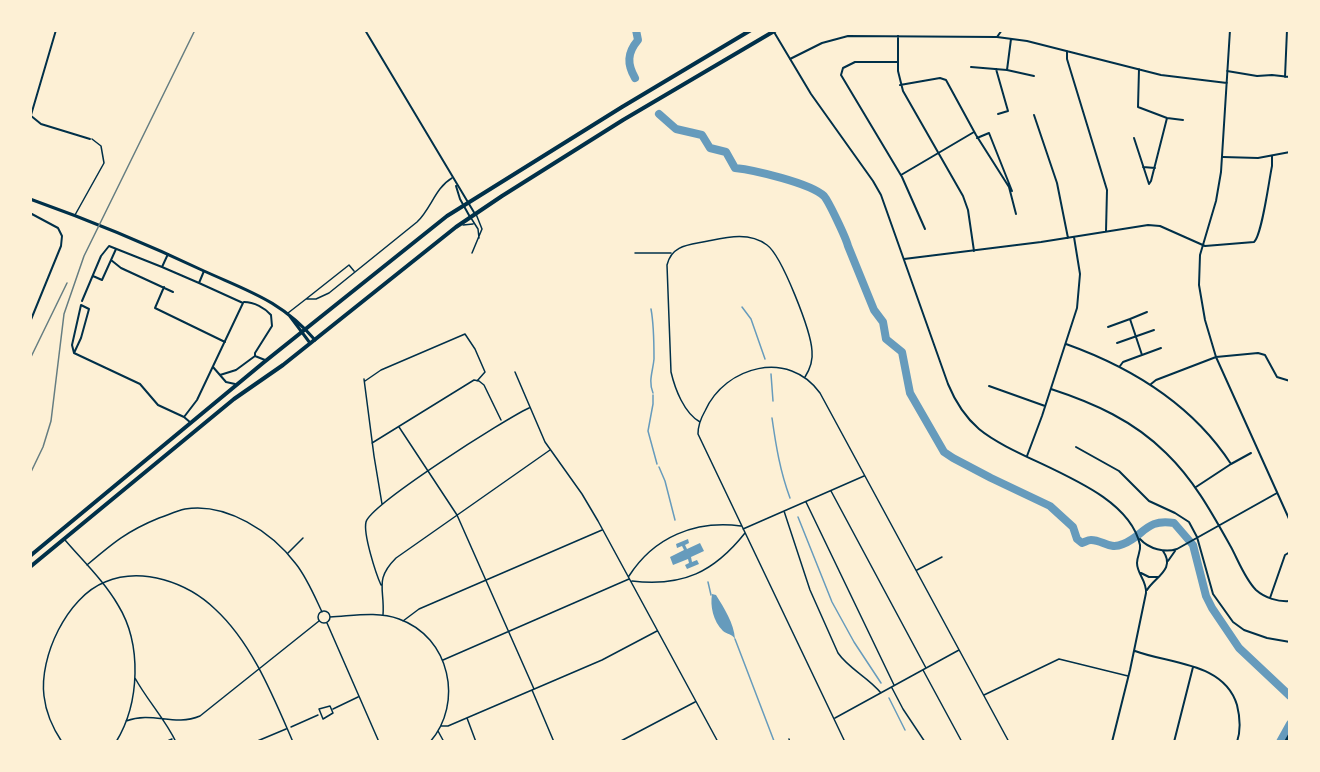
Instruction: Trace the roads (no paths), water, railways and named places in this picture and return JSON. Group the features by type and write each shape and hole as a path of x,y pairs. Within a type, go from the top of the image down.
{"main road":[{"path":"30,556 223,396 439,222 463,205 751,30"},
{"path":"30,567 234,399 283,365 456,227 623,120 774,30"},
{"path":"1286,742 1290,735"}],"street":[{"path":"56,30 31,115 41,124 96,141 101,147 104,163 75,215"},
{"path":"365,30 482,227 479,240 472,253"},
{"path":"774,30 811,94 875,184 884,203 948,384 958,405 969,419 984,432 1104,497 1121,514 1144,544 1161,550 1177,549 1277,493"},
{"path":"997,37 1002,30"},
{"path":"1230,30 1223,157 1218,194 1198,266 1199,285 1205,320 1216,357 1290,521"},
{"path":"1285,76 1287,30"},
{"path":"790,59 822,42 854,36 997,37 1176,77 1227,83"},
{"path":"898,36 897,62 900,85 965,200 974,250"},
{"path":"1007,70 1011,39"},
{"path":"1067,51 1067,59 1107,190 1106,231"},
{"path":"897,62 853,63 843,68 841,73 843,80 901,175 925,229"},
{"path":"971,68 1007,70 1034,76"},
{"path":"996,69 1008,111 998,114"},
{"path":"1139,69 1138,107 1167,118 1183,120"},
{"path":"1227,71 1257,76 1290,77"},
{"path":"900,85 944,78 977,138 1009,187 1014,200"},
{"path":"1034,115 1055,178 1068,238"},
{"path":"1134,138 1149,184 1167,118"},
{"path":"901,175 974,132"},
{"path":"977,138 988,133 1011,187 1016,214"},
{"path":"1223,157 1258,158 1290,152"},
{"path":"904,259 1154,225 1203,245 1257,241 1272,156"},
{"path":"1143,168 1155,168"},
{"path":"999,171 1004,169"},
{"path":"306,299 325,296 420,219 442,186 453,178"},
{"path":"456,183 463,205 479,233 479,240"},
{"path":"30,199 168,254 277,304 315,340"},
{"path":"30,213 58,228 62,239 51,273 30,322"},
{"path":"456,227 475,225"},
{"path":"635,253 672,253 689,244 733,236 749,238 767,246 776,256 788,278 810,340 812,360 805,378"},
{"path":"1027,456 1046,406 1079,296 1080,270 1074,237"},
{"path":"82,301 92,276 109,246 243,303 253,303 266,309 272,319 272,326 256,350 255,356 236,370 220,375"},
{"path":"92,276 102,280 116,249"},
{"path":"672,253 667,268 671,372 687,410 693,418 700,422"},
{"path":"162,267 168,254"},
{"path":"111,260 120,268 173,292"},
{"path":"288,313 349,265 355,272"},
{"path":"199,283 204,271"},
{"path":"164,287 155,308 225,342"},
{"path":"184,417 197,400 243,303"},
{"path":"81,306 89,309 74,353 72,345 81,306"},
{"path":"1108,327 1147,312"},
{"path":"288,313 310,344"},
{"path":"1130,320 1142,355"},
{"path":"1117,343 1154,330"},
{"path":"382,504 364,380 381,369 465,334 475,349 485,372 477,381"},
{"path":"1066,344 1120,366 1151,384 1196,420 1216,442 1231,464"},
{"path":"1120,366 1123,362 1161,348"},
{"path":"74,353 140,384 158,405 184,417 191,423"},
{"path":"1151,384 1216,357 1262,353 1276,375 1290,381"},
{"path":"255,356 262,360 270,358"},
{"path":"213,367 226,382 232,385 238,384"},
{"path":"845,742 698,432 700,422 717,391 731,379 761,368 776,368 791,372 805,378 820,393 1009,742"},
{"path":"515,372 543,439 603,529 718,742"},
{"path":"372,443 471,381 484,385 502,421"},
{"path":"223,396 227,388 226,382"},
{"path":"989,386 1046,406"},
{"path":"1051,389 1100,407 1135,427 1165,451 1195,487 1253,587 1270,598 1290,601"},
{"path":"383,615 381,585 366,526 369,516 382,504 502,421 529,407"},
{"path":"399,427 457,514 554,742"},
{"path":"1076,447 1119,471 1149,501 1186,519 1197,537 1213,594 1230,619 1250,632 1272,640 1290,642"},
{"path":"381,585 387,569 396,558 550,450"},
{"path":"1195,487 1251,453"},
{"path":"630,578 658,582 680,580 696,575 721,559 744,531 865,476"},
{"path":"831,491 926,668"},
{"path":"806,502 903,710 925,742"},
{"path":"87,565 130,531 176,511 193,508 224,513 246,522 265,534 287,553 307,580 322,612"},
{"path":"784,511 810,590 838,653 869,679 880,693"},
{"path":"442,661 630,578 650,552 663,540 677,532 704,526 741,526"},
{"path":"404,621 419,609 603,529"},
{"path":"1112,742 1146,593 1146,584 1137,563 1140,548 1137,536"},
{"path":"287,553 303,538"},
{"path":"64,539 120,607 128,626 135,677 126,721 118,742"},
{"path":"1139,554 1152,547"},
{"path":"1146,593 1151,584 1166,570 1177,549"},
{"path":"1161,550 1168,563"},
{"path":"1270,598 1285,555 1290,552"},
{"path":"916,571 942,557"},
{"path":"1139,571 1149,577 1160,576"},
{"path":"62,742 50,722 45,704 43,685 46,661 56,635 82,598 102,583 123,577 151,577 174,583 193,592 215,608 230,625 259,671 293,742"},
{"path":"322,612 327,612 330,617"},
{"path":"319,621 318,616 322,612"},
{"path":"330,617 383,615 404,621 416,628 431,642 447,673 449,691 441,726 430,742"},
{"path":"330,617 327,623 379,742"},
{"path":"126,721 147,716 186,721 200,716 319,621"},
{"path":"319,621 327,623"},
{"path":"441,726 448,726 614,654 658,631"},
{"path":"834,718 959,650"},
{"path":"1134,651 1193,667 1213,675 1232,693 1237,705 1239,719 1237,742"},
{"path":"984,696 1059,658 1128,676"},
{"path":"1174,742 1193,667"},
{"path":"923,669 962,742"},
{"path":"135,677 176,742"},
{"path":"332,709 359,697"},
{"path":"619,742 696,702"},
{"path":"330,706 332,709 333,713 323,719 319,709 330,706"},
{"path":"291,727 318,715"},
{"path":"467,718 476,742"},
{"path":"255,742 287,728"},
{"path":"438,730 444,742"},
{"path":"165,742 174,738"}],"water":[{"path":"688,539 689,543 685,545 687,549 700,543 704,551 691,557 692,562 697,560 699,564 687,569 685,565 689,563 688,559 673,565 670,557 684,550 682,546 677,548 676,544"},
{"path":"712,594 716,595 728,616 735,639 723,631 717,623 711,603"}],"waterway":[{"path":"635,78 629,59 638,40 636,30"},
{"path":"659,114 676,129 702,135 710,148 726,152 735,168 795,182 824,196 844,236 874,310 883,322 886,339 902,352 910,393 944,452 991,478 1050,506 1073,527 1077,539 1082,543 1091,540 1118,546 1130,541 1151,525 1174,523 1193,545 1206,596 1212,608 1239,648 1290,696"},
{"path":"742,307 751,319 765,359"},
{"path":"651,309 654,340 651,380 653,393"},
{"path":"771,374 773,401"},
{"path":"653,395 648,431 657,464"},
{"path":"772,418 779,458 790,498"},
{"path":"659,467 675,520"},
{"path":"798,517 832,602 854,642 881,683"},
{"path":"708,582 711,595"},
{"path":"735,639 774,741"},
{"path":"889,698 905,730"},
{"path":"1280,742 1290,724"}],"railway":[{"path":"30,474 43,447 51,421 64,314 84,256 195,30"},
{"path":"30,359 67,283"}]}
